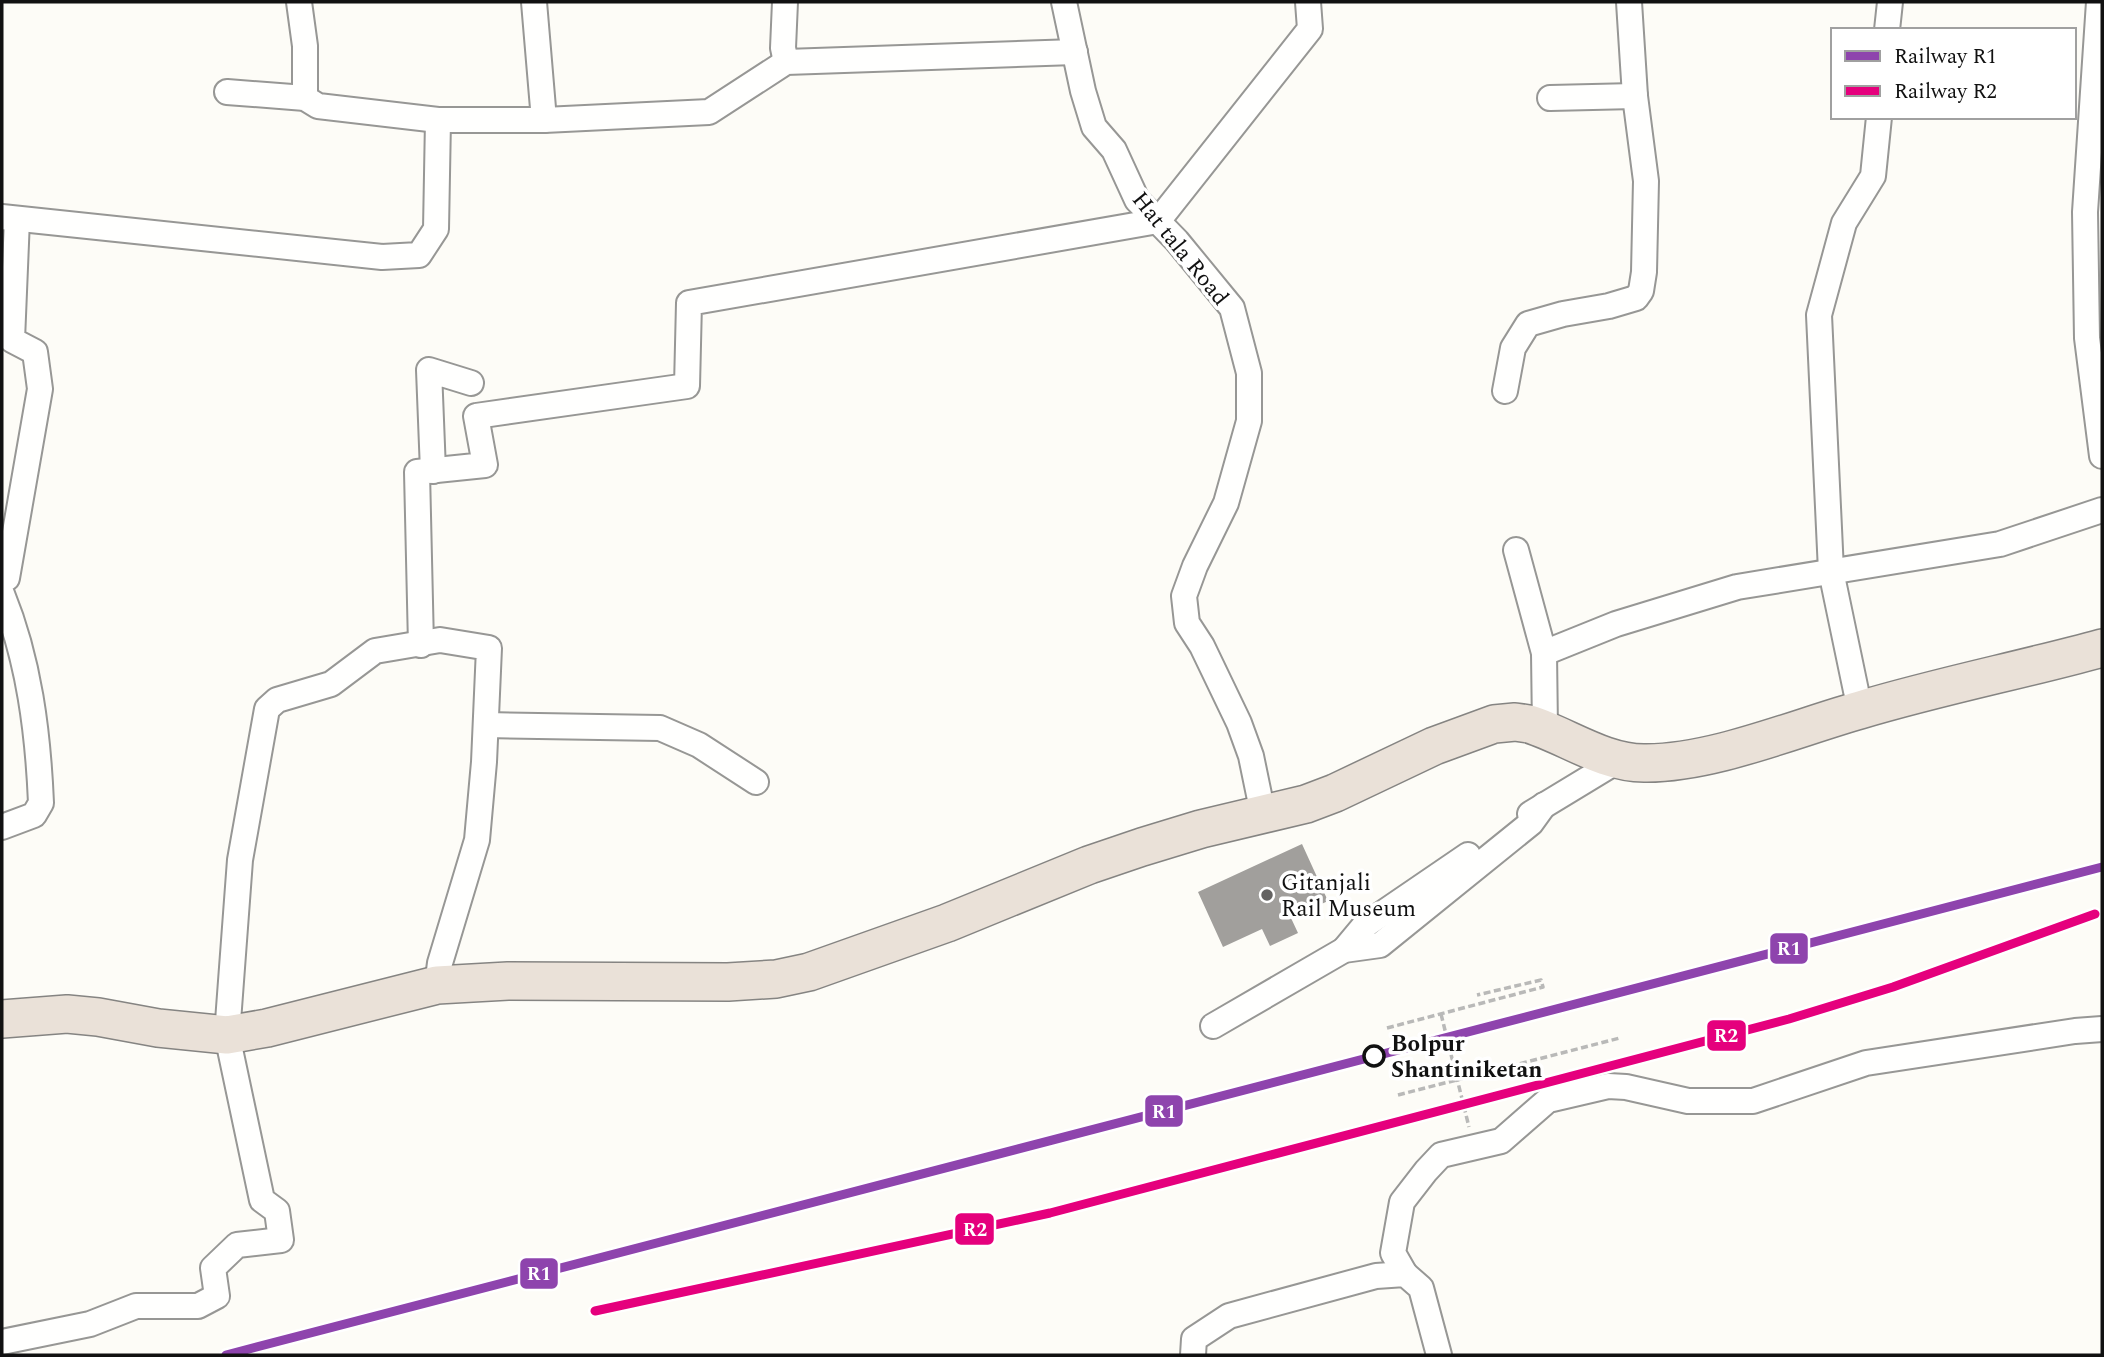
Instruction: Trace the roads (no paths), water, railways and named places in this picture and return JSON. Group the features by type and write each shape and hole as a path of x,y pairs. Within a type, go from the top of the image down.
{"highway":[{"path":"2,1019 67,1014 227,1035 267,1028 437,985 508,981 727,982 776,979 809,972 947,923 1089,865 1201,830 1306,804 1434,746 1494,724 1515,722 1545,729 1619,760 1644,763 1703,756 1860,710 2102,648"}],"street":[{"path":"299,2 305,46 305,99"},
{"path":"534,2 544,120"},
{"path":"785,2 783,48 786,62"},
{"name":"Hat tala Road","path":"1065,2 1083,91 1094,127 1114,150 1138,200 1209,279 1231,308 1249,373 1249,421 1226,503 1195,566 1184,596 1187,623 1202,646 1239,723 1251,756 1263,814"},
{"path":"421,644 417,472 485,465 476,416 687,386 689,303 1157,221 1311,29 1308,2"},
{"path":"1505,391 1513,348 1528,324 1563,314 1609,306 1636,298 1641,291 1644,272 1646,181 1635,96 1629,2"},
{"path":"1888,28 1890,2"},
{"path":"2099,2 2094,212 2087,338 2102,456"},
{"path":"227,92 305,99 318,106 438,120 544,120 709,111 786,62 1075,52"},
{"path":"1550,97 1635,96"},
{"path":"1860,710 1831,571 1819,315 1844,223 1873,176 1879,119"},
{"path":"2,580 7,578 40,388 35,352 12,340 10,218 382,257 419,255 436,229 438,120"},
{"path":"433,471 429,370 471,383"},
{"path":"1544,653 1616,624 1737,587 2000,544 2102,510"},
{"path":"1516,550 1544,653 1545,729"},
{"path":"2,594 27,670 41,803 34,815 2,827"},
{"path":"2,1342 90,1324 136,1306 198,1306 217,1296 213,1268 237,1245 281,1240 277,1211 262,1200 227,1035 240,860 267,709 277,700 331,684 375,651 440,640 489,648 477,840 440,963 437,985"},
{"path":"486,725 660,728 699,745 756,782"},
{"path":"1213,1026 1344,950 1364,926 1544,804 1619,760"},
{"path":"1439,1355 1421,1288 1405,1274 1393,1253 1402,1202 1441,1155 1501,1141 1548,1100 1608,1086 1626,1087 1688,1101 1753,1101 1866,1063 2102,1029"},
{"path":"1193,1355 1194,1339 1229,1316 1376,1276 1405,1274"}],"rail line":[{"name":"R1","path":"226,1355 2102,867"},
{"name":"R2","path":"595,1311 1050,1213 1789,1019 1893,987 2095,914"}],"place":[{"name":"Gitanjali Rail Museum","path":"1267,895"},
{"name":"Bolpur Shantiniketan","path":"1374,1056"}]}
